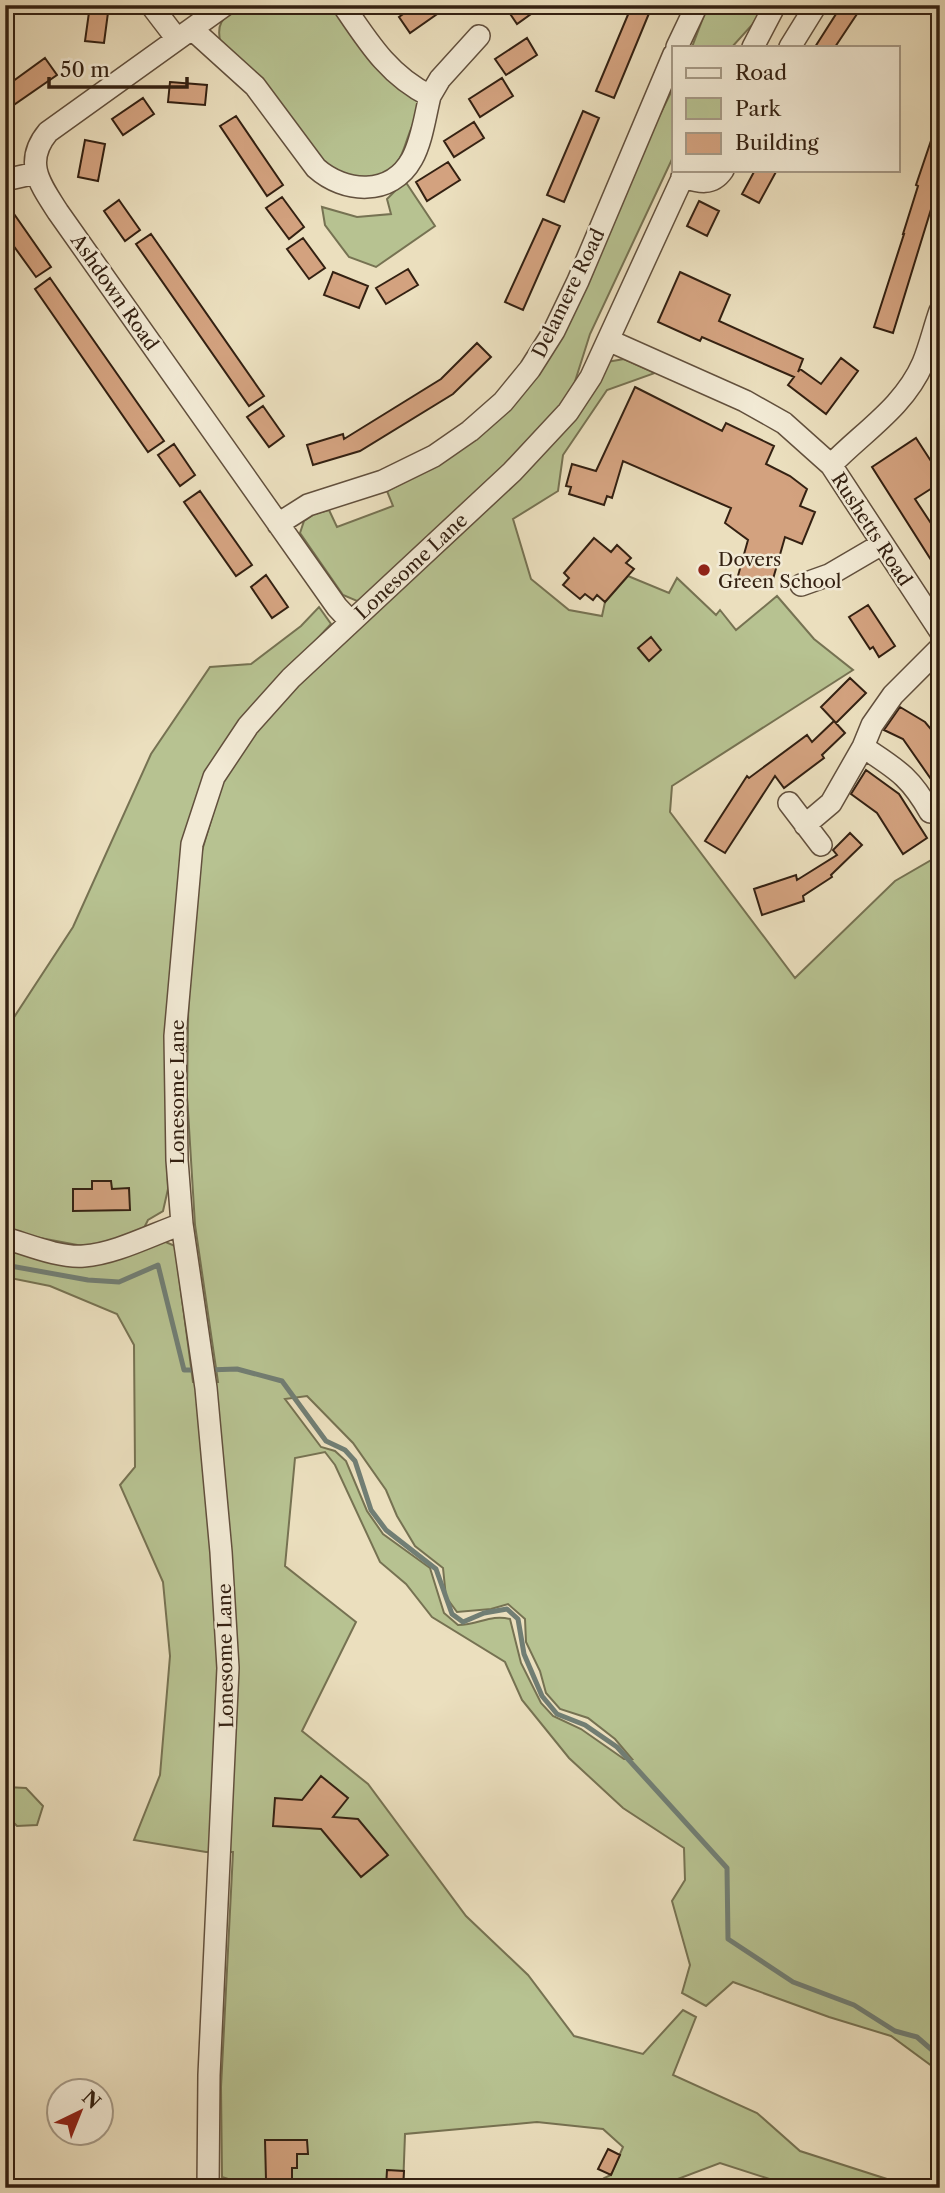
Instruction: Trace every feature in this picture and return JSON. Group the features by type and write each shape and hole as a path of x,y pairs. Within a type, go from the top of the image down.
{"street":[{"path":"151,5 184,34 255,86 316,167 328,178 342,185 373,187 388,182 402,172 416,149 430,96 440,79 479,36"},
{"path":"6,179 36,173 39,143 48,132 225,5"},
{"path":"343,5 394,73 430,96"},
{"path":"677,46 697,5"},
{"path":"755,46 775,5"},
{"path":"791,46 816,5"},
{"name":"Delamere Road","path":"278,524 309,505 383,481 434,456 470,431 503,402 530,369 554,331 578,281 672,59"},
{"path":"684,173 701,183 712,181 721,172"},
{"name":"Ashdown Road","path":"36,173 58,212 337,607 351,622"},
{"name":"Lonesome Lane","path":"208,2188 209,2075 228,1668 222,1552 206,1388 182,1224 177,1160 175,1036 192,844 214,777 247,726 292,678 513,472 568,412 591,377 684,173"},
{"path":"831,465 903,396 922,365 940,311"},
{"name":"Rushetts Road","path":"608,340 745,401 784,423 831,465 940,631"},
{"path":"802,585 829,575 881,544"},
{"path":"805,825 831,803 863,747 872,725 893,695 940,648"},
{"path":"863,747 903,774 912,783 930,812"},
{"path":"789,803 821,845"},
{"path":"5,1238 63,1254 84,1256 110,1250 182,1224"}],"green space":[{"path":"241,5 331,5 378,70 418,97 415,120 401,156 392,168 383,174 365,179 347,176 322,161 221,45 219,31 222,21"},
{"path":"708,5 765,5 733,46 692,46"},
{"path":"672,90 672,159 590,334 571,394 523,449 378,589 357,601 343,595 300,533 304,521 314,514 329,510 337,527 393,506 387,491 426,471 500,417 626,184"},
{"path":"405,181 435,226 376,267 349,257 325,225 322,207 357,217 391,214 387,199"},
{"path":"624,359 655,373 607,390 563,455 558,491 513,519 531,579 569,610 602,616 605,602 628,576 669,593 677,578 716,615 720,610 736,630 777,596 814,639 853,670 672,786 670,812 795,978 895,881 940,855 940,2072 891,2036 733,1982 706,2006 682,1993 690,1965 672,1901 685,1880 684,1848 623,1808 569,1758 522,1700 505,1662 432,1617 406,1584 380,1562 335,1465 325,1452 295,1458 285,1566 356,1622 302,1731 368,1784 466,1916 528,1975 574,2036 643,2054 683,2010 696,2017 673,2075 757,2113 800,2151 915,2188 797,2188 720,2163 654,2188 592,2188 611,2175 623,2147 603,2129 537,2122 405,2134 403,2188 285,2188 240,2182 222,2177 221,2087 233,1852 206,1852 134,1840 160,1775 170,1656 163,1582 120,1485 135,1467 134,1345 117,1314 50,1286 5,1277 5,1248 39,1256 161,1240 175,1246 193,1382 218,1382 195,1225 187,1095 189,957 201,854 223,780 254,732 320,662 460,535 517,476 607,362","holes":["307,1396 353,1443 386,1490 397,1516 415,1546 443,1568 446,1597 457,1612 491,1609 508,1604 525,1619 526,1642 540,1671 546,1693 560,1709 588,1718 615,1739 632,1759 624,1759 581,1729 553,1716 541,1703 521,1663 510,1619 496,1618 458,1625 444,1613 430,1568 383,1534 367,1511 346,1461 335,1451 321,1447 285,1399"]},
{"path":"319,607 331,624 249,712 206,772 172,952 165,1073 168,1189 163,1211 148,1220 144,1228 88,1247 35,1237 5,1227 5,1031 73,927 151,754 210,667 251,664 301,626"},
{"path":"6,1787 26,1788 43,1806 37,1825 17,1826 5,1814"}],"building":[{"path":"90,5 109,5 104,43 85,41"},
{"path":"416,5 450,5 410,33 399,17"},
{"path":"504,5 524,5 531,14 517,24"},
{"path":"632,5 650,11 614,98 596,91"},
{"path":"829,5 863,5 836,46 816,46 836,14 828,9"},
{"path":"527,38 537,55 506,75 495,59"},
{"path":"45,58 57,75 5,111 5,87"},
{"path":"502,78 513,96 480,117 469,99"},
{"path":"170,82 207,85 205,105 168,102"},
{"path":"143,98 154,114 123,135 112,119"},
{"path":"583,111 599,118 564,202 547,195"},
{"path":"236,116 283,185 267,196 220,126"},
{"path":"474,122 484,138 454,157 444,141"},
{"path":"937,123 940,123 940,180 893,333 874,327"},
{"path":"85,140 105,144 98,181 78,177"},
{"path":"448,162 460,180 427,201 416,182"},
{"path":"754,172 776,172 759,203 742,194"},
{"path":"282,197 304,227 289,239 266,208"},
{"path":"119,200 140,230 125,241 104,211"},
{"path":"5,201 51,267 36,277 5,234"},
{"path":"699,201 719,211 707,236 687,226"},
{"path":"543,219 560,226 523,310 505,302"},
{"path":"151,234 264,396 249,406 136,244"},
{"path":"303,238 325,268 309,279 287,249"},
{"path":"408,269 418,285 386,304 376,288"},
{"path":"333,272 368,286 359,308 324,295"},
{"path":"680,272 730,295 719,321 803,359 798,372 800,369 821,384 841,358 858,371 826,414 788,385 794,377 702,337 700,341 658,322"},
{"path":"50,278 164,441 148,452 35,289"},
{"path":"477,343 491,357 453,394 360,451 313,465 307,445 343,434 344,439 441,379"},
{"path":"635,387 722,431 726,423 774,446 766,464 790,476 807,489 800,506 815,512 802,544 785,537 771,586 758,582 756,588 736,583 748,540 725,523 731,508 623,461 612,498 607,496 604,505 569,494 571,487 566,486 572,464 596,471"},
{"path":"263,406 284,436 269,447 247,417"},
{"path":"916,438 940,475 940,483 915,499 940,537 940,574 872,467"},
{"path":"174,444 195,475 180,486 158,455"},
{"path":"200,491 252,565 236,576 184,502"},
{"path":"594,538 611,552 617,545 631,558 626,563 634,569 605,602 597,595 593,600 585,594 580,599 563,585 569,578 564,573"},
{"path":"266,575 288,607 272,618 251,587"},
{"path":"868,605 895,646 879,657 873,647 870,649 849,617"},
{"path":"651,637 661,650 649,661 638,648"},
{"path":"850,678 866,693 836,723 821,707"},
{"path":"900,707 925,722 940,740 940,792 903,739 884,730"},
{"path":"834,721 845,733 822,755 824,758 784,788 775,776 725,853 705,841 747,776 749,778 807,735 812,742"},
{"path":"866,770 899,794 927,838 903,854 877,813 851,794"},
{"path":"850,833 862,845 832,877 803,896 804,901 762,915 754,889 796,875 797,880 837,855 833,850"},
{"path":"92,1181 111,1181 112,1189 129,1188 130,1210 73,1211 73,1189 92,1189"},
{"path":"321,1776 348,1798 333,1817 358,1819 388,1855 361,1877 321,1829 273,1826 275,1798 302,1800"},
{"path":"265,2140 307,2140 308,2154 297,2154 297,2168 292,2168 292,2179 266,2180"},
{"path":"608,2149 620,2155 611,2175 598,2169"},
{"path":"387,2170 404,2171 403,2188 386,2188"}],"waterway":[{"path":"5,1265 88,1280 119,1282 158,1265 184,1370 197,1370"},
{"path":"207,1370 237,1369 282,1381 326,1441 345,1450 355,1461 371,1510 386,1530 436,1569 452,1614 463,1622 484,1613 507,1609 518,1619 524,1654 542,1696 557,1714 585,1725 617,1747 727,1868 728,1939 793,1982 854,2005 895,2031 917,2037 940,2057"}],"place":[{"name":"Dovers Green School","path":"704,570"}]}
